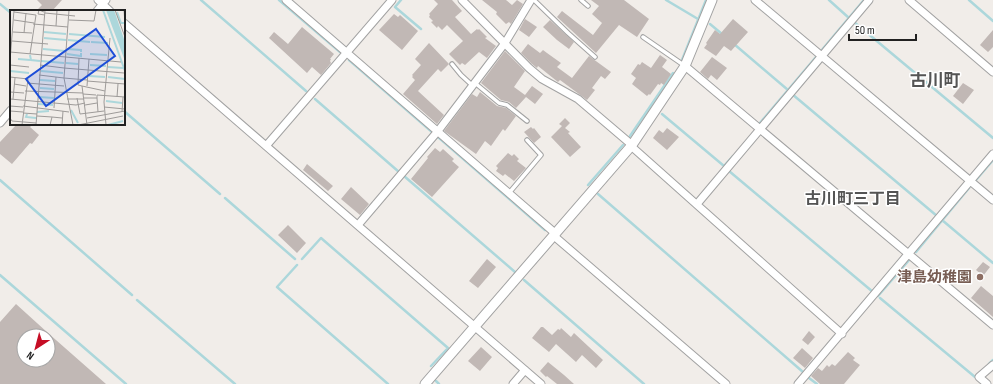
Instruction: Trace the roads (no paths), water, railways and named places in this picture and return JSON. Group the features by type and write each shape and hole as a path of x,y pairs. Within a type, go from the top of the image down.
{"street":[{"path":"286,0 438,131 726,384"},
{"path":"266,146 392,0"},
{"path":"462,0 529,68 542,79 578,99 842,334"},
{"path":"358,225 438,131 505,43 533,0"},
{"path":"425,384 631,146 685,66 712,0"},
{"path":"755,0 993,200"},
{"path":"697,204 869,0"},
{"path":"909,0 993,72"},
{"path":"98,10 102,1 109,10"},
{"path":"125,24 542,384"},
{"path":"685,66 993,325"},
{"path":"0,123 10,111"},
{"path":"798,384 842,334 993,154"},
{"path":"987,384 979,377 993,365"},
{"path":"513,384 525,370"}],"lane":[{"path":"533,0 595,57"},
{"path":"581,0 588,6"},
{"path":"643,37 685,66"},
{"path":"452,64 460,75 498,103 507,105 526,121"},
{"path":"509,193 541,155 528,140"}],"waterway":[{"path":"201,0 306,91"},
{"path":"279,0 340,52"},
{"path":"401,0 395,7 421,29"},
{"path":"666,0 698,19"},
{"path":"682,60 706,0"},
{"path":"829,0 849,18"},
{"path":"821,51 864,0"},
{"path":"969,0 993,21"},
{"path":"0,4 10,12"},
{"path":"854,22 993,138"},
{"path":"710,24 722,34"},
{"path":"734,44 788,90"},
{"path":"760,123 816,57"},
{"path":"349,60 432,132"},
{"path":"630,136 673,73"},
{"path":"792,94 937,216"},
{"path":"315,99 399,172"},
{"path":"125,112 220,194"},
{"path":"662,114 724,166 733,156"},
{"path":"438,137 545,230"},
{"path":"588,185 623,145"},
{"path":"976,180 993,160"},
{"path":"729,171 873,292"},
{"path":"404,176 515,272"},
{"path":"0,180 132,295"},
{"path":"916,252 969,188"},
{"path":"598,194 803,372"},
{"path":"225,198 295,259"},
{"path":"942,220 993,263"},
{"path":"302,259 321,238 448,348 431,366"},
{"path":"878,296 910,259"},
{"path":"297,265 277,287 388,384"},
{"path":"0,275 126,384"},
{"path":"524,280 644,384"},
{"path":"880,298 975,377 978,375"},
{"path":"137,300 235,384"},
{"path":"989,364 993,360"},
{"path":"809,378 817,384"},
{"path":"436,381 439,384"}],"place":[{"name":"津島幼稚園","path":"980,277"}],"district":[{"name":"古川町","path":"935,80"},
{"name":"古川町三丁目","path":"853,198"}]}
